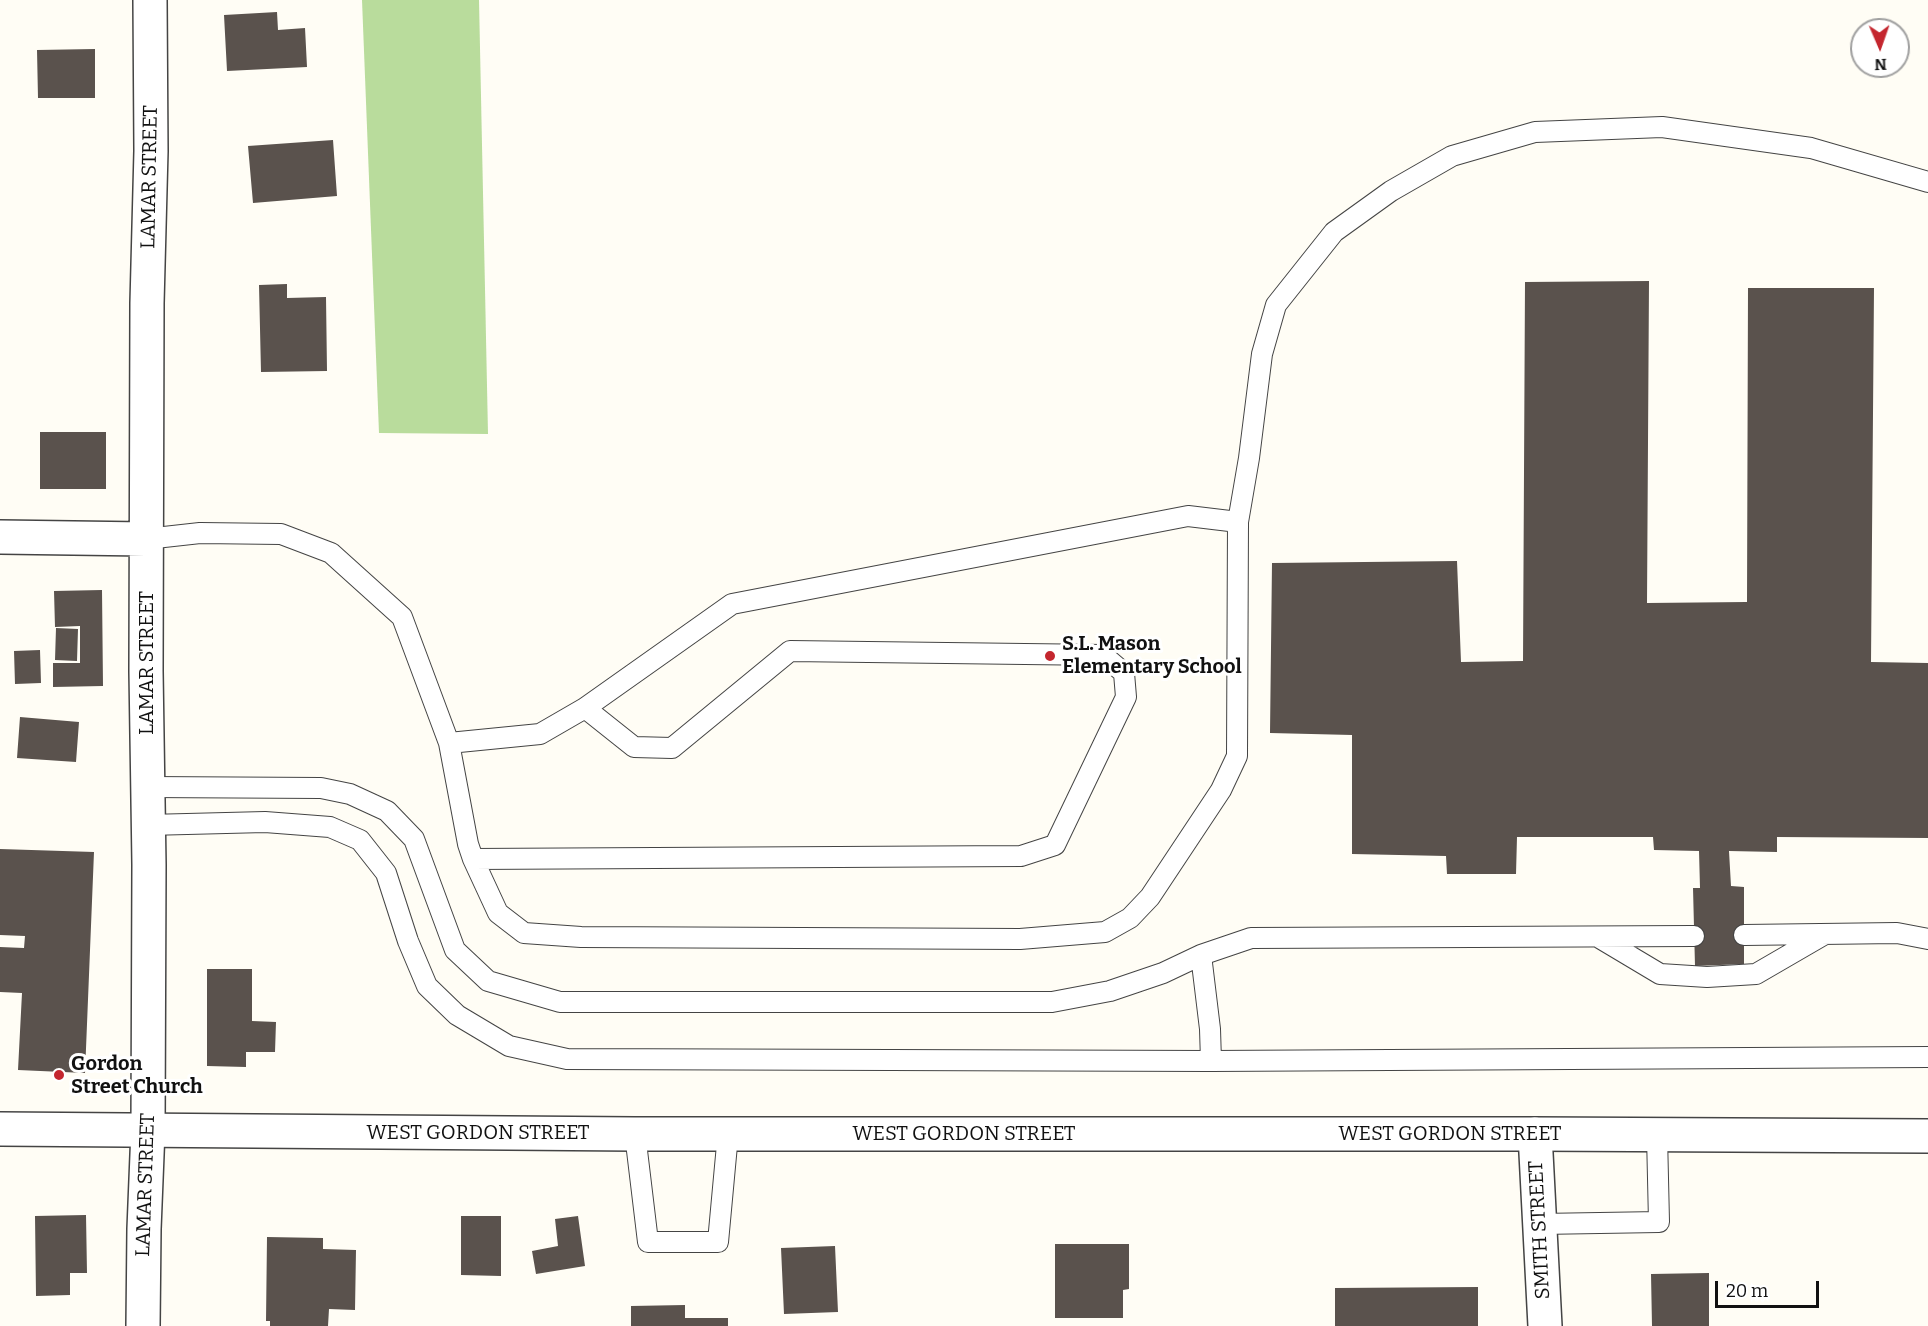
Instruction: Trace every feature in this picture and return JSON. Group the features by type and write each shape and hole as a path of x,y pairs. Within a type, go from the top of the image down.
{"street":[{"name":"LAMAR STREET","path":"143,1326 148,1130 146,539 147,303 151,151 150,0"},
{"path":"0,537 146,539"},
{"name":"WEST GORDON STREET","path":"0,1129 635,1134 1928,1136"},
{"name":"SMITH STREET","path":"1535,1134 1545,1326"}],"lane":[{"path":"146,539 200,533 281,534 331,553 402,617 449,743 468,844 473,859 498,913 524,933 581,937 1020,939 1105,932 1130,918 1150,897 1221,790 1237,756 1238,522 1250,458 1262,354 1276,305 1334,232 1391,190 1452,156 1534,132 1662,127 1811,148 1928,183"},
{"path":"449,743 540,734 585,708 732,604 1188,516 1238,522"},
{"path":"473,859 1021,856 1055,845 1126,697 1124,673 1103,655 790,651 672,748 634,747 585,708"},
{"path":"148,787 321,788 350,794 387,811 414,839 455,950 488,981 560,1002 1052,1002 1110,991 1251,938 1694,936"},
{"path":"148,825 265,822 330,828 360,840 386,873 408,941 427,986 457,1015 509,1046 567,1059 1211,1061 1928,1057"},
{"path":"1744,935 1897,933 1928,939"},
{"path":"1596,936 1660,974 1707,977 1756,974 1825,934"},
{"path":"1201,955 1210,1029 1211,1061"},
{"path":"635,1134 648,1242 718,1242 728,1134"},
{"path":"1539,1224 1659,1221 1657,1135"}],"green space":[{"path":"362,0 479,0 488,434 379,433"}],"building":[{"path":"277,12 278,30 305,28 307,67 227,71 224,15"},
{"path":"95,49 95,98 38,98 37,50"},
{"path":"333,140 337,196 253,203 248,146"},
{"path":"1649,281 1647,603 1747,602 1748,288 1874,288 1871,662 1928,663 1928,838 1777,837 1777,852 1729,851 1731,886 1744,887 1744,964 1695,966 1693,888 1700,888 1699,851 1654,850 1653,837 1517,837 1516,874 1447,874 1446,856 1352,854 1352,735 1270,733 1272,563 1457,561 1461,662 1523,661 1525,282"},
{"path":"287,284 287,298 326,297 327,371 261,372 259,285"},
{"path":"40,432 106,432 106,489 40,489"},
{"path":"102,590 103,686 53,687 53,663 80,663 80,626 55,627 54,591"},
{"path":"56,628 78,629 77,661 55,660"},
{"path":"40,650 41,683 15,684 14,651"},
{"path":"20,717 79,722 76,762 17,758"},
{"path":"0,849 94,852 85,1073 18,1070 22,993 0,992 0,947 24,948 25,936 0,935"},
{"path":"207,969 252,969 252,1021 276,1022 275,1052 246,1052 246,1067 207,1066"},
{"path":"86,1215 87,1273 70,1273 70,1295 36,1296 35,1216"},
{"path":"461,1216 501,1216 501,1276 461,1275"},
{"path":"578,1216 585,1266 536,1274 532,1251 558,1246 555,1219"},
{"path":"267,1237 323,1238 323,1249 356,1250 355,1310 329,1309 328,1326 270,1326 270,1321 266,1321"},
{"path":"1055,1244 1129,1244 1129,1289 1123,1290 1123,1318 1055,1318"},
{"path":"835,1246 838,1312 784,1314 781,1248"},
{"path":"1709,1273 1709,1326 1652,1326 1651,1274"},
{"path":"1478,1287 1478,1326 1335,1326 1335,1288"},
{"path":"685,1305 685,1318 728,1318 728,1326 631,1326 631,1306"}],"place":[{"name":"S.L. Mason Elementary School","path":"1050,656"},
{"name":"Gordon Street Church","path":"59,1075"}]}
